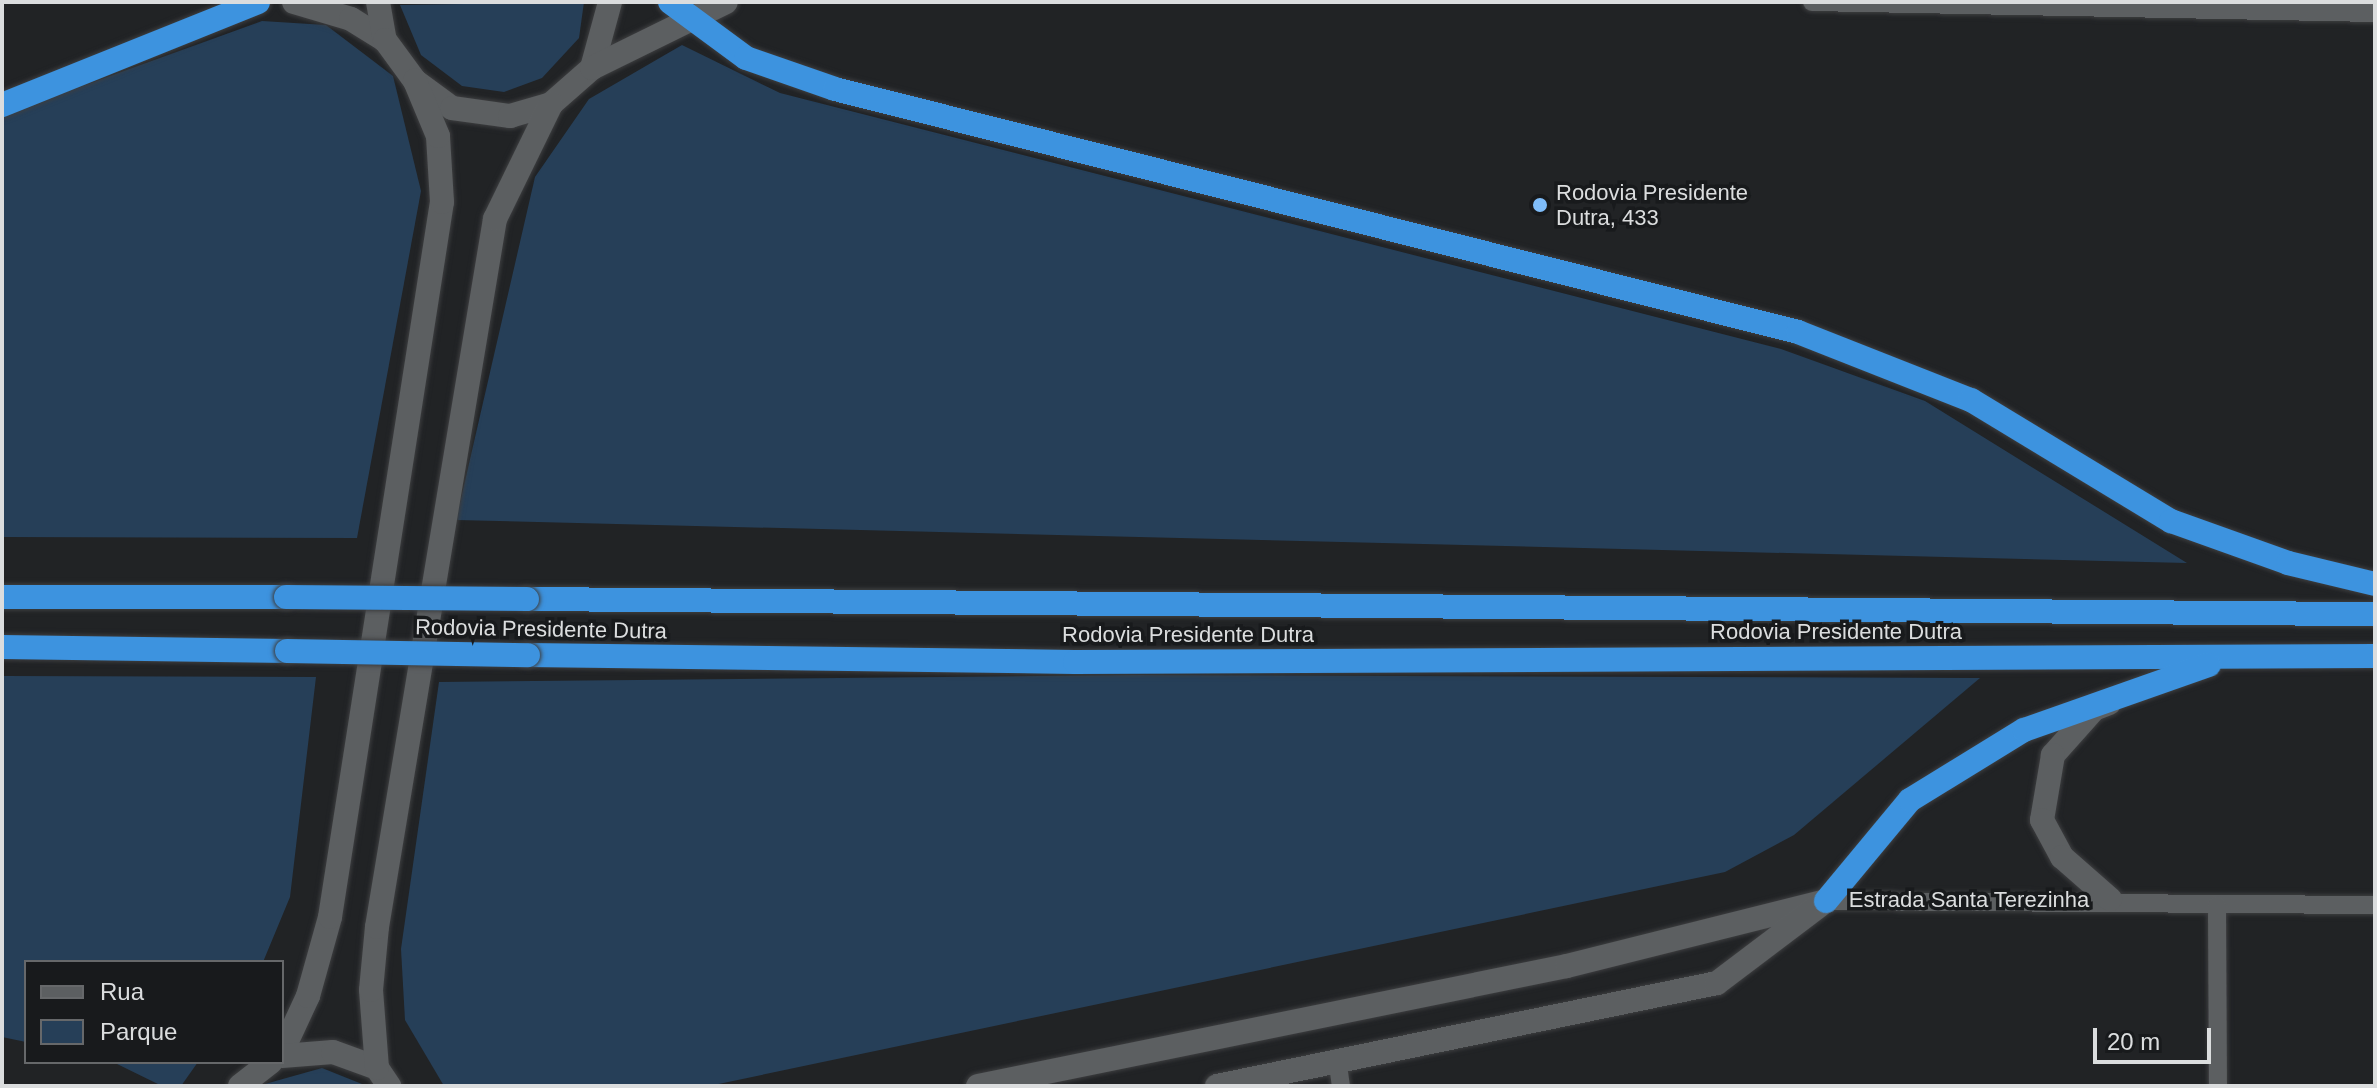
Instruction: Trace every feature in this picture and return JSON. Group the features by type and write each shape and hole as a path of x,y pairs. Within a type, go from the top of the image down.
{"highway":[{"path":"2,105 258,2"},
{"path":"670,2 691,22 746,58 835,89 1798,332 1971,400 2171,521 2288,563 2375,584"},
{"name":"Rodovia Presidente Dutra","path":"2,597 2375,614"},
{"name":"Rodovia Presidente Dutra","path":"2,647 1075,662 2375,658"},
{"path":"1826,901 1910,800 2024,730 2202,666 2375,658"}],"street":[{"path":"284,1050 308,996 330,917 442,202 438,136 415,81 385,40 351,19 294,2"},
{"path":"378,2 385,40"},
{"path":"592,68 610,2"},
{"path":"383,1077 371,990 377,927 495,219 551,104 592,68 691,22 726,2"},
{"path":"415,81 452,108 510,116 551,104"},
{"path":"2110,899 2062,857 2042,820 2053,755 2094,709 2202,666"},
{"path":"978,1086 1567,966 1826,901"},
{"name":"Estrada Santa Terezinha","path":"1217,1086 1337,1058 1717,983 1826,901"},
{"path":"284,1054 333,1052 383,1077"},
{"path":"240,1086 268,1064"}],"lane":[{"path":"1812,2 2375,13"},
{"name":"Estrada Santa Terezinha","path":"1826,901 2110,899 2217,905 2375,905"},
{"path":"2217,905 2218,1086"},
{"path":"1337,1058 1341,1086"}],"green space":[{"path":"584,2 579,38 542,78 504,92 462,86 421,55 400,5"},
{"path":"262,21 326,25 393,76 421,191 357,538 2,537 2,115"},
{"path":"682,45 780,93 1781,349 1925,401 2187,563 456,520 535,177 589,99"},
{"path":"1134,675 1980,678 1794,835 1725,872 709,1086 444,1086 405,1020 401,949 439,682"},
{"path":"2,676 316,677 290,897 264,960 24,960 24,1042 2,1037"},
{"path":"117,1064 197,1064 181,1086 162,1086"},
{"path":"322,1068 367,1086 264,1086 265,1084"}],"place":[{"name":"Rodovia Presidente Dutra, 433","path":"1540,205"}]}
